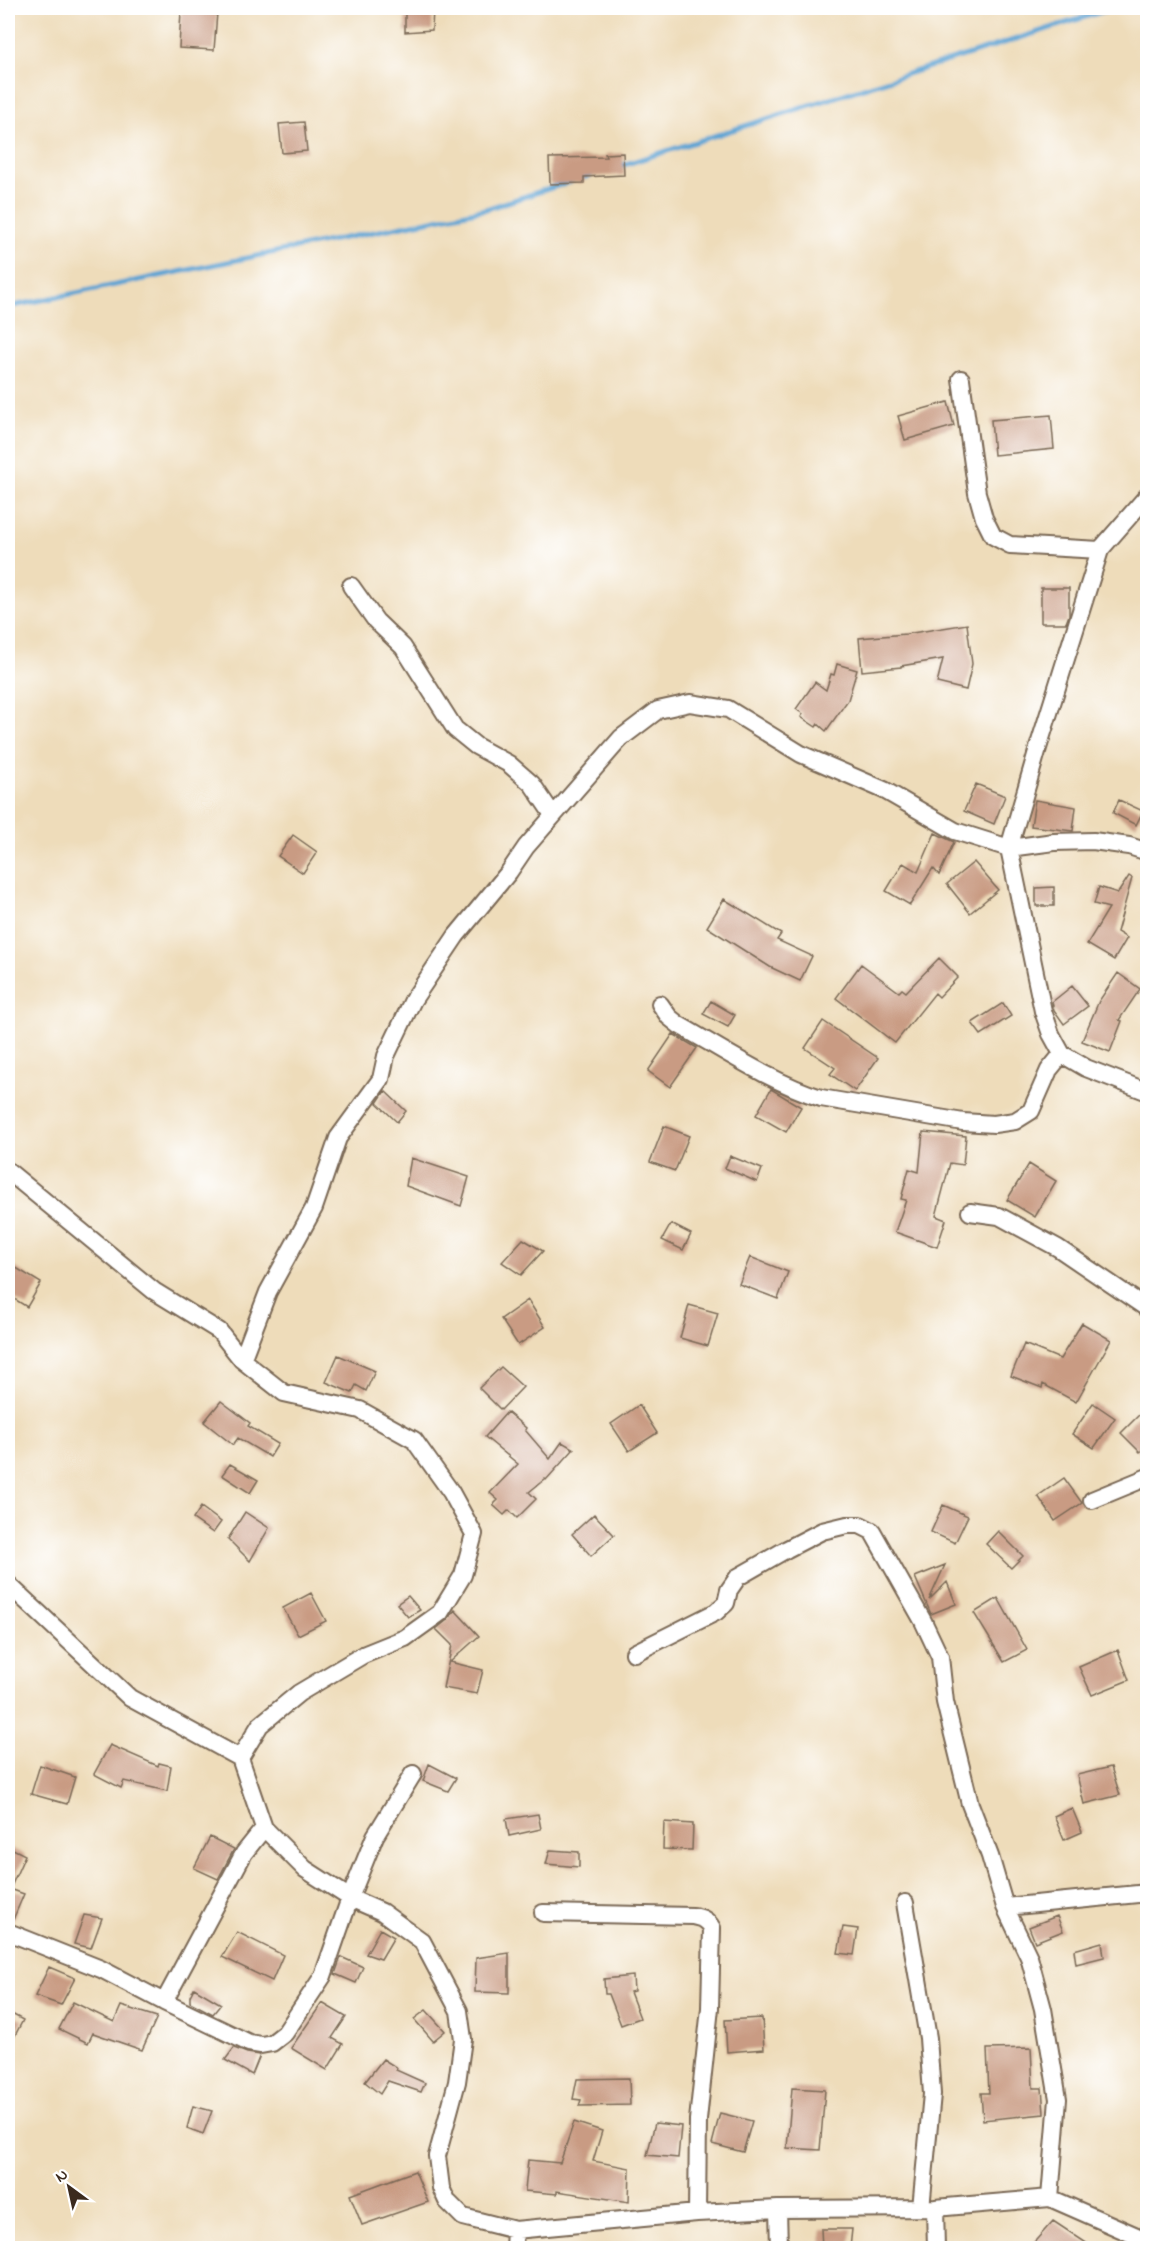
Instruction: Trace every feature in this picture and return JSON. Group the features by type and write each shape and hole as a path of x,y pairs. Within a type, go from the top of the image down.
{"street":[{"path":"960,379 977,494 984,518 993,536 1010,545 1100,550"},
{"path":"1148,495 1100,550 1009,848 1043,1011 1051,1034 1062,1054 1086,1068 1148,1092"},
{"path":"351,586 376,621 403,647 455,729 476,746 509,764 532,784 554,815"},
{"path":"242,1360 268,1292 314,1208 338,1138 381,1079 386,1056 413,1000 456,936 509,872 526,847 621,738 658,710 690,703 728,709 801,754 884,790 955,831 1009,848 1054,842 1093,841 1129,846 1148,852"},
{"path":"660,1004 669,1017 679,1025 803,1092 821,1098 963,1122 994,1124 1015,1121 1030,1111 1049,1070 1062,1054"},
{"path":"8,1171 154,1291 219,1331 242,1360 284,1393 360,1410 414,1440 451,1492 474,1534 463,1575 440,1613 405,1638 363,1655 299,1693 260,1725 240,1758"},
{"path":"970,1212 999,1216 1058,1248 1148,1309"},
{"path":"1092,1500 1148,1477"},
{"path":"633,1653 716,1612 726,1602 729,1590 738,1577 822,1531 848,1525 861,1525 872,1531 923,1621 940,1657 945,1701 970,1804 990,1856 1005,1907 1029,1958 1044,2009 1058,2099 1050,2198"},
{"path":"8,1584 130,1698 240,1758 264,1828 305,1869 350,1898 382,1912 422,1941 459,2011 463,2039 457,2082 436,2156 441,2188 447,2201 463,2217 515,2230 697,2213 778,2209 928,2208 1050,2198 1148,2241"},
{"path":"8,1932 101,1969 249,2043 261,2045 272,2043 285,2033 323,1976 350,1898 375,1836 413,1774"},
{"path":"164,2002 244,1853 264,1828"},
{"path":"1005,1907 1148,1893"},
{"path":"905,1903 928,2038 932,2094 928,2208 936,2248"},
{"path":"543,1913 693,1916 709,1922 712,1928 710,2008 698,2120 697,2213"},
{"path":"778,2209 779,2248"},
{"path":"514,2248 515,2230"}],"building":[{"path":"405,8 433,8 432,30 405,32"},
{"path":"181,11 217,13 214,50 179,48"},
{"path":"304,122 307,151 282,153 279,124"},
{"path":"623,153 624,175 584,177 584,183 550,184 549,158 606,157 605,154"},
{"path":"948,402 954,426 905,440 898,416"},
{"path":"1051,415 1054,449 994,455 991,420"},
{"path":"1041,588 1069,588 1069,615 1066,623 1041,623"},
{"path":"967,624 972,664 966,690 937,683 943,659 862,671 859,638 906,634"},
{"path":"837,664 857,670 848,700 826,731 818,724 816,727 801,717 803,714 796,709 815,682 826,690"},
{"path":"976,784 1005,796 994,824 964,811"},
{"path":"1035,800 1076,807 1073,831 1031,826"},
{"path":"1119,800 1143,811 1136,825 1113,813"},
{"path":"935,833 954,842 939,875 933,868 910,905 886,891 903,863 918,872"},
{"path":"293,835 317,852 303,873 278,856"},
{"path":"974,862 998,890 970,913 947,884"},
{"path":"1129,876 1132,878 1117,932 1127,938 1114,960 1087,944 1109,908 1094,904 1099,887 1118,893"},
{"path":"1054,887 1054,906 1036,906 1036,888"},
{"path":"724,899 781,934 777,940 812,956 800,981 770,967 707,927"},
{"path":"939,958 958,977 939,997 935,993 895,1043 836,998 861,964 899,992 902,989 906,992"},
{"path":"1118,973 1140,989 1119,1020 1122,1021 1110,1052 1082,1041 1099,1001"},
{"path":"1072,986 1088,1006 1064,1024 1054,1010 1052,1002"},
{"path":"711,1001 735,1015 728,1027 703,1014"},
{"path":"1003,1003 1011,1016 981,1035 972,1023"},
{"path":"823,1021 878,1058 855,1091 830,1074 835,1068 805,1048"},
{"path":"673,1034 697,1048 670,1087 648,1071"},
{"path":"771,1089 801,1107 786,1132 756,1115"},
{"path":"385,1091 406,1111 397,1122 377,1103"},
{"path":"664,1126 689,1136 675,1171 650,1162"},
{"path":"923,1132 966,1136 963,1165 950,1163 936,1216 946,1220 937,1247 895,1232 906,1200 901,1199 909,1169 919,1172"},
{"path":"730,1156 762,1169 757,1182 725,1168"},
{"path":"411,1158 469,1177 461,1206 406,1186"},
{"path":"1029,1164 1056,1181 1035,1217 1007,1200"},
{"path":"671,1224 691,1234 683,1250 662,1240"},
{"path":"523,1239 543,1251 521,1275 502,1262"},
{"path":"750,1257 788,1272 778,1299 739,1284"},
{"path":"8,1263 41,1283 27,1307 8,1295"},
{"path":"528,1300 545,1327 518,1345 501,1319"},
{"path":"689,1305 718,1313 708,1346 680,1338"},
{"path":"1082,1323 1111,1340 1076,1402 1043,1384 1042,1388 1011,1376 1024,1344 1060,1359"},
{"path":"338,1355 375,1371 366,1391 356,1385 352,1393 326,1382"},
{"path":"501,1367 523,1387 501,1410 479,1388"},
{"path":"221,1401 250,1423 248,1426 278,1444 270,1457 238,1438 233,1445 204,1422"},
{"path":"1093,1403 1115,1418 1094,1448 1072,1434"},
{"path":"639,1405 657,1433 629,1451 611,1424"},
{"path":"1148,1406 1148,1445 1140,1452 1121,1433"},
{"path":"507,1412 526,1428 525,1430 550,1459 562,1442 574,1449 546,1480 529,1492 536,1499 517,1518 509,1510 504,1515 493,1505 498,1500 490,1493 518,1464 485,1437"},
{"path":"230,1464 258,1480 250,1493 222,1475"},
{"path":"1064,1478 1082,1503 1055,1521 1038,1496"},
{"path":"943,1505 968,1516 955,1543 931,1532"},
{"path":"201,1507 221,1522 213,1533 193,1519"},
{"path":"245,1512 269,1528 250,1561 228,1539"},
{"path":"594,1514 614,1535 591,1556 572,1534"},
{"path":"998,1531 1023,1556 1011,1568 986,1544"},
{"path":"945,1565 929,1600 947,1582 956,1604 931,1614 915,1577"},
{"path":"311,1593 326,1621 298,1635 283,1608"},
{"path":"408,1596 420,1610 408,1617 397,1604"},
{"path":"998,1598 1027,1650 1004,1662 974,1613"},
{"path":"455,1610 479,1636 450,1662 483,1670 477,1694 443,1688 452,1645 436,1629"},
{"path":"1118,1650 1129,1680 1092,1695 1079,1667"},
{"path":"110,1745 158,1766 159,1763 171,1766 167,1791 124,1781 121,1788 94,1774"},
{"path":"429,1764 456,1778 448,1791 423,1781"},
{"path":"40,1765 75,1777 67,1804 31,1794"},
{"path":"1111,1767 1120,1795 1084,1804 1077,1775"},
{"path":"1072,1808 1082,1832 1064,1840 1054,1816"},
{"path":"538,1814 541,1829 509,1836 506,1819"},
{"path":"664,1822 693,1824 692,1850 663,1849"},
{"path":"210,1837 234,1849 218,1879 194,1868"},
{"path":"11,1848 25,1855 10,1889 24,1894 12,1922 8,1922 8,1857"},
{"path":"550,1850 579,1852 579,1867 546,1864"},
{"path":"84,1915 102,1918 91,1948 74,1944"},
{"path":"1057,1916 1063,1931 1035,1942 1029,1927"},
{"path":"843,1927 858,1929 854,1955 838,1953"},
{"path":"380,1929 394,1937 381,1959 366,1954"},
{"path":"237,1932 283,1955 272,1981 222,1957"},
{"path":"1102,1942 1104,1957 1076,1964 1074,1950"},
{"path":"509,1953 509,1993 475,1992 476,1958"},
{"path":"341,1957 363,1967 356,1983 335,1974"},
{"path":"49,1967 75,1978 61,2005 35,1996"},
{"path":"633,1976 634,1991 630,1992 640,2018 621,2025 609,1994 605,1994 604,1979"},
{"path":"194,1988 221,2004 213,2014 190,2002"},
{"path":"73,2002 114,2022 121,2006 157,2017 142,2050 93,2033 88,2043 59,2029"},
{"path":"322,2003 346,2017 332,2038 343,2044 327,2070 291,2048"},
{"path":"426,2010 445,2031 433,2041 414,2019"},
{"path":"8,2012 23,2020 8,2049"},
{"path":"762,2018 764,2049 727,2052 725,2020"},
{"path":"234,2048 260,2055 252,2075 225,2060"},
{"path":"1031,2048 1033,2088 1042,2088 1044,2114 983,2120 981,2093 989,2093 987,2049"},
{"path":"383,2059 397,2068 396,2070 425,2083 421,2092 388,2081 380,2094 365,2082"},
{"path":"629,2078 630,2105 579,2106 581,2100 573,2099 577,2079"},
{"path":"792,2088 825,2090 820,2150 787,2148"},
{"path":"193,2106 212,2111 203,2134 187,2128"},
{"path":"720,2113 752,2121 743,2152 712,2144"},
{"path":"574,2122 602,2131 593,2161 630,2168 629,2202 557,2191 557,2194 525,2191 528,2160 560,2163"},
{"path":"655,2123 681,2126 678,2158 647,2155"},
{"path":"415,2171 428,2202 362,2225 350,2195"},
{"path":"1053,2221 1094,2248 1029,2248"},
{"path":"821,2229 852,2229 850,2248 822,2248"}],"waterway":[{"path":"617,167 1113,8"},
{"path":"8,307 486,209 591,175"}]}
